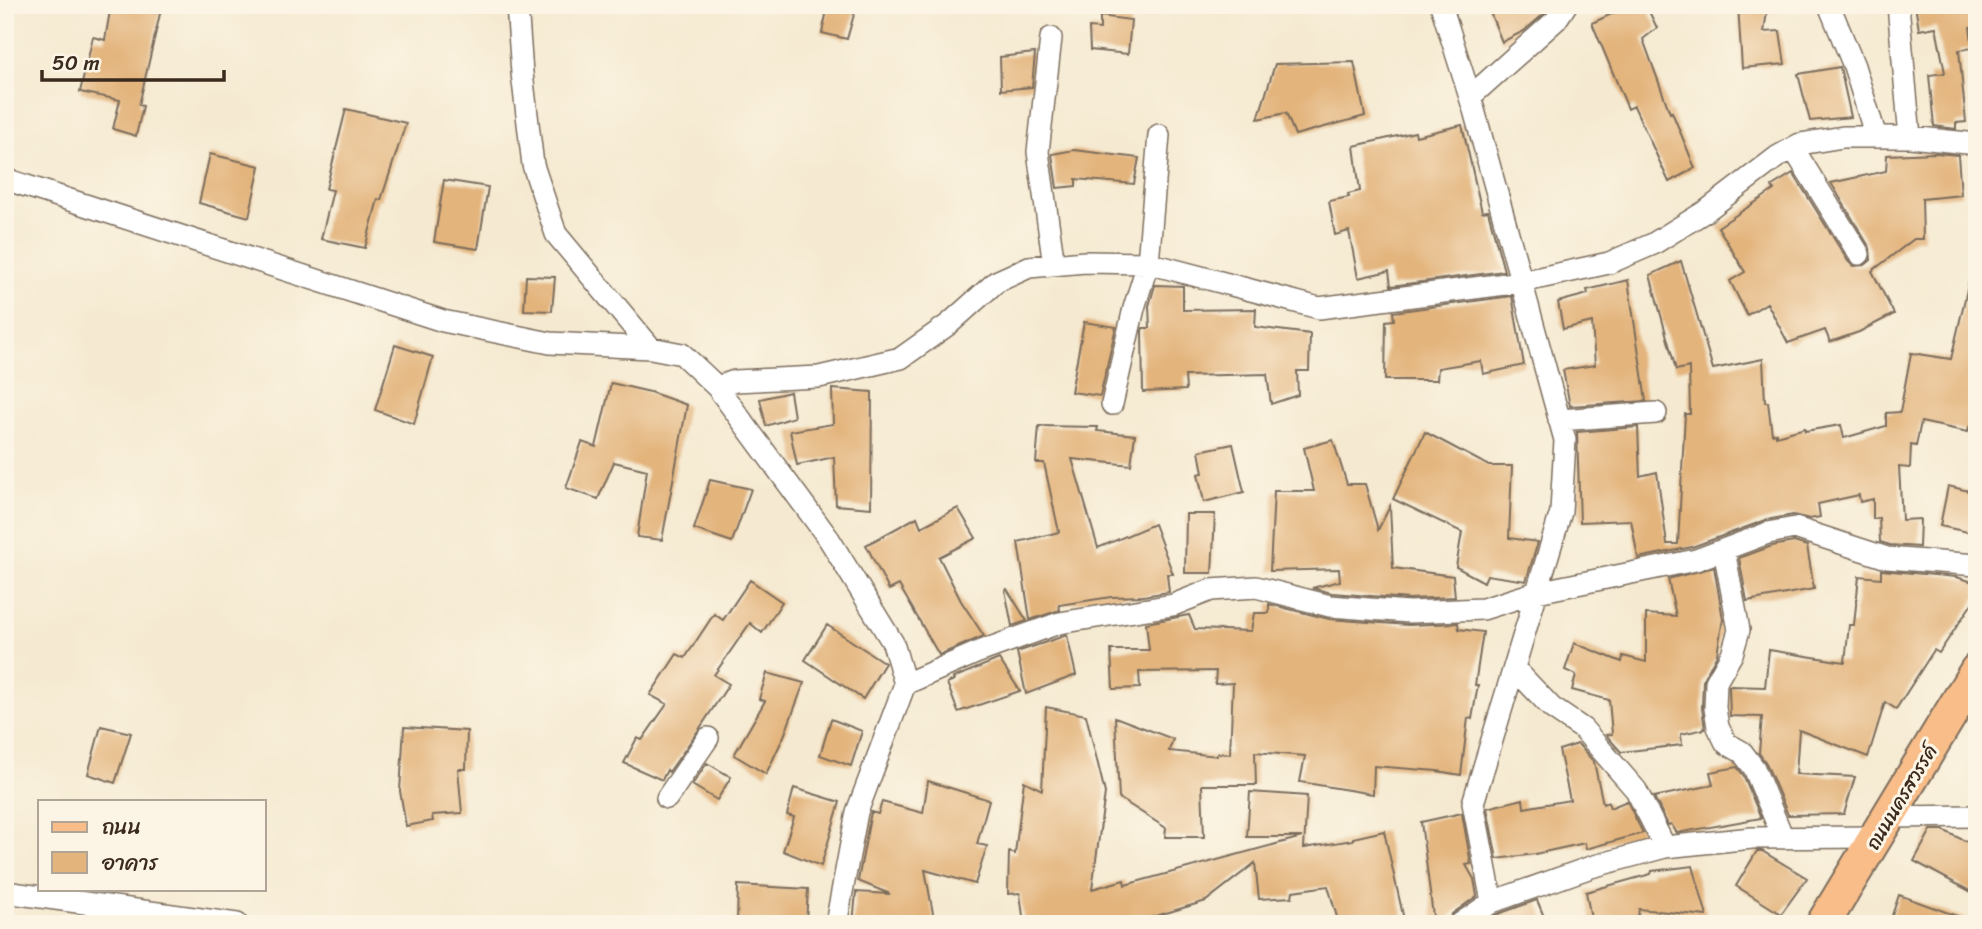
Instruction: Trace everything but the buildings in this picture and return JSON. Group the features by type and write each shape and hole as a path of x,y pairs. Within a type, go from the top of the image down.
{"main road":[{"name":"ถนนนครสวรรค์","path":"1823,924 1977,670"}],"street":[{"path":"517,5 533,165 556,234 651,348"},
{"path":"1441,5 1470,97 1565,440 1561,512 1473,803 1492,902"},
{"path":"1470,97 1556,20 1566,5"},
{"path":"1898,5 1910,137"},
{"path":"1829,6 1854,66 1876,137"},
{"path":"1051,38 1038,152 1054,265"},
{"path":"1112,404 1134,307 1148,263 1159,135"},
{"path":"717,387 735,381 819,377 901,358 949,324 996,282 1029,267 1085,262 1148,263 1319,308 1521,282 1609,263 1653,244 1706,211 1777,157 1800,144 1843,137 1910,137 1977,144"},
{"path":"1793,148 1859,254"},
{"path":"5,179 443,321 550,343 651,348 682,354 717,387 829,539 893,643 905,684 858,812 836,924"},
{"path":"1559,420 1657,413"},
{"path":"905,684 976,653 1059,623 1173,605 1211,590 1256,587 1330,606 1409,611 1483,609 1537,592 1696,560 1768,533 1794,528 1887,558 1977,565"},
{"path":"1724,550 1739,630 1732,654 1716,682 1715,708 1718,727 1726,743 1742,751 1754,768 1783,838"},
{"path":"1514,668 1552,708 1583,729 1636,790 1665,847"},
{"path":"667,798 708,738"},
{"path":"1460,924 1492,902 1591,867 1665,847 1752,838 1783,838 1977,816"},
{"path":"5,892 237,924"}]}
